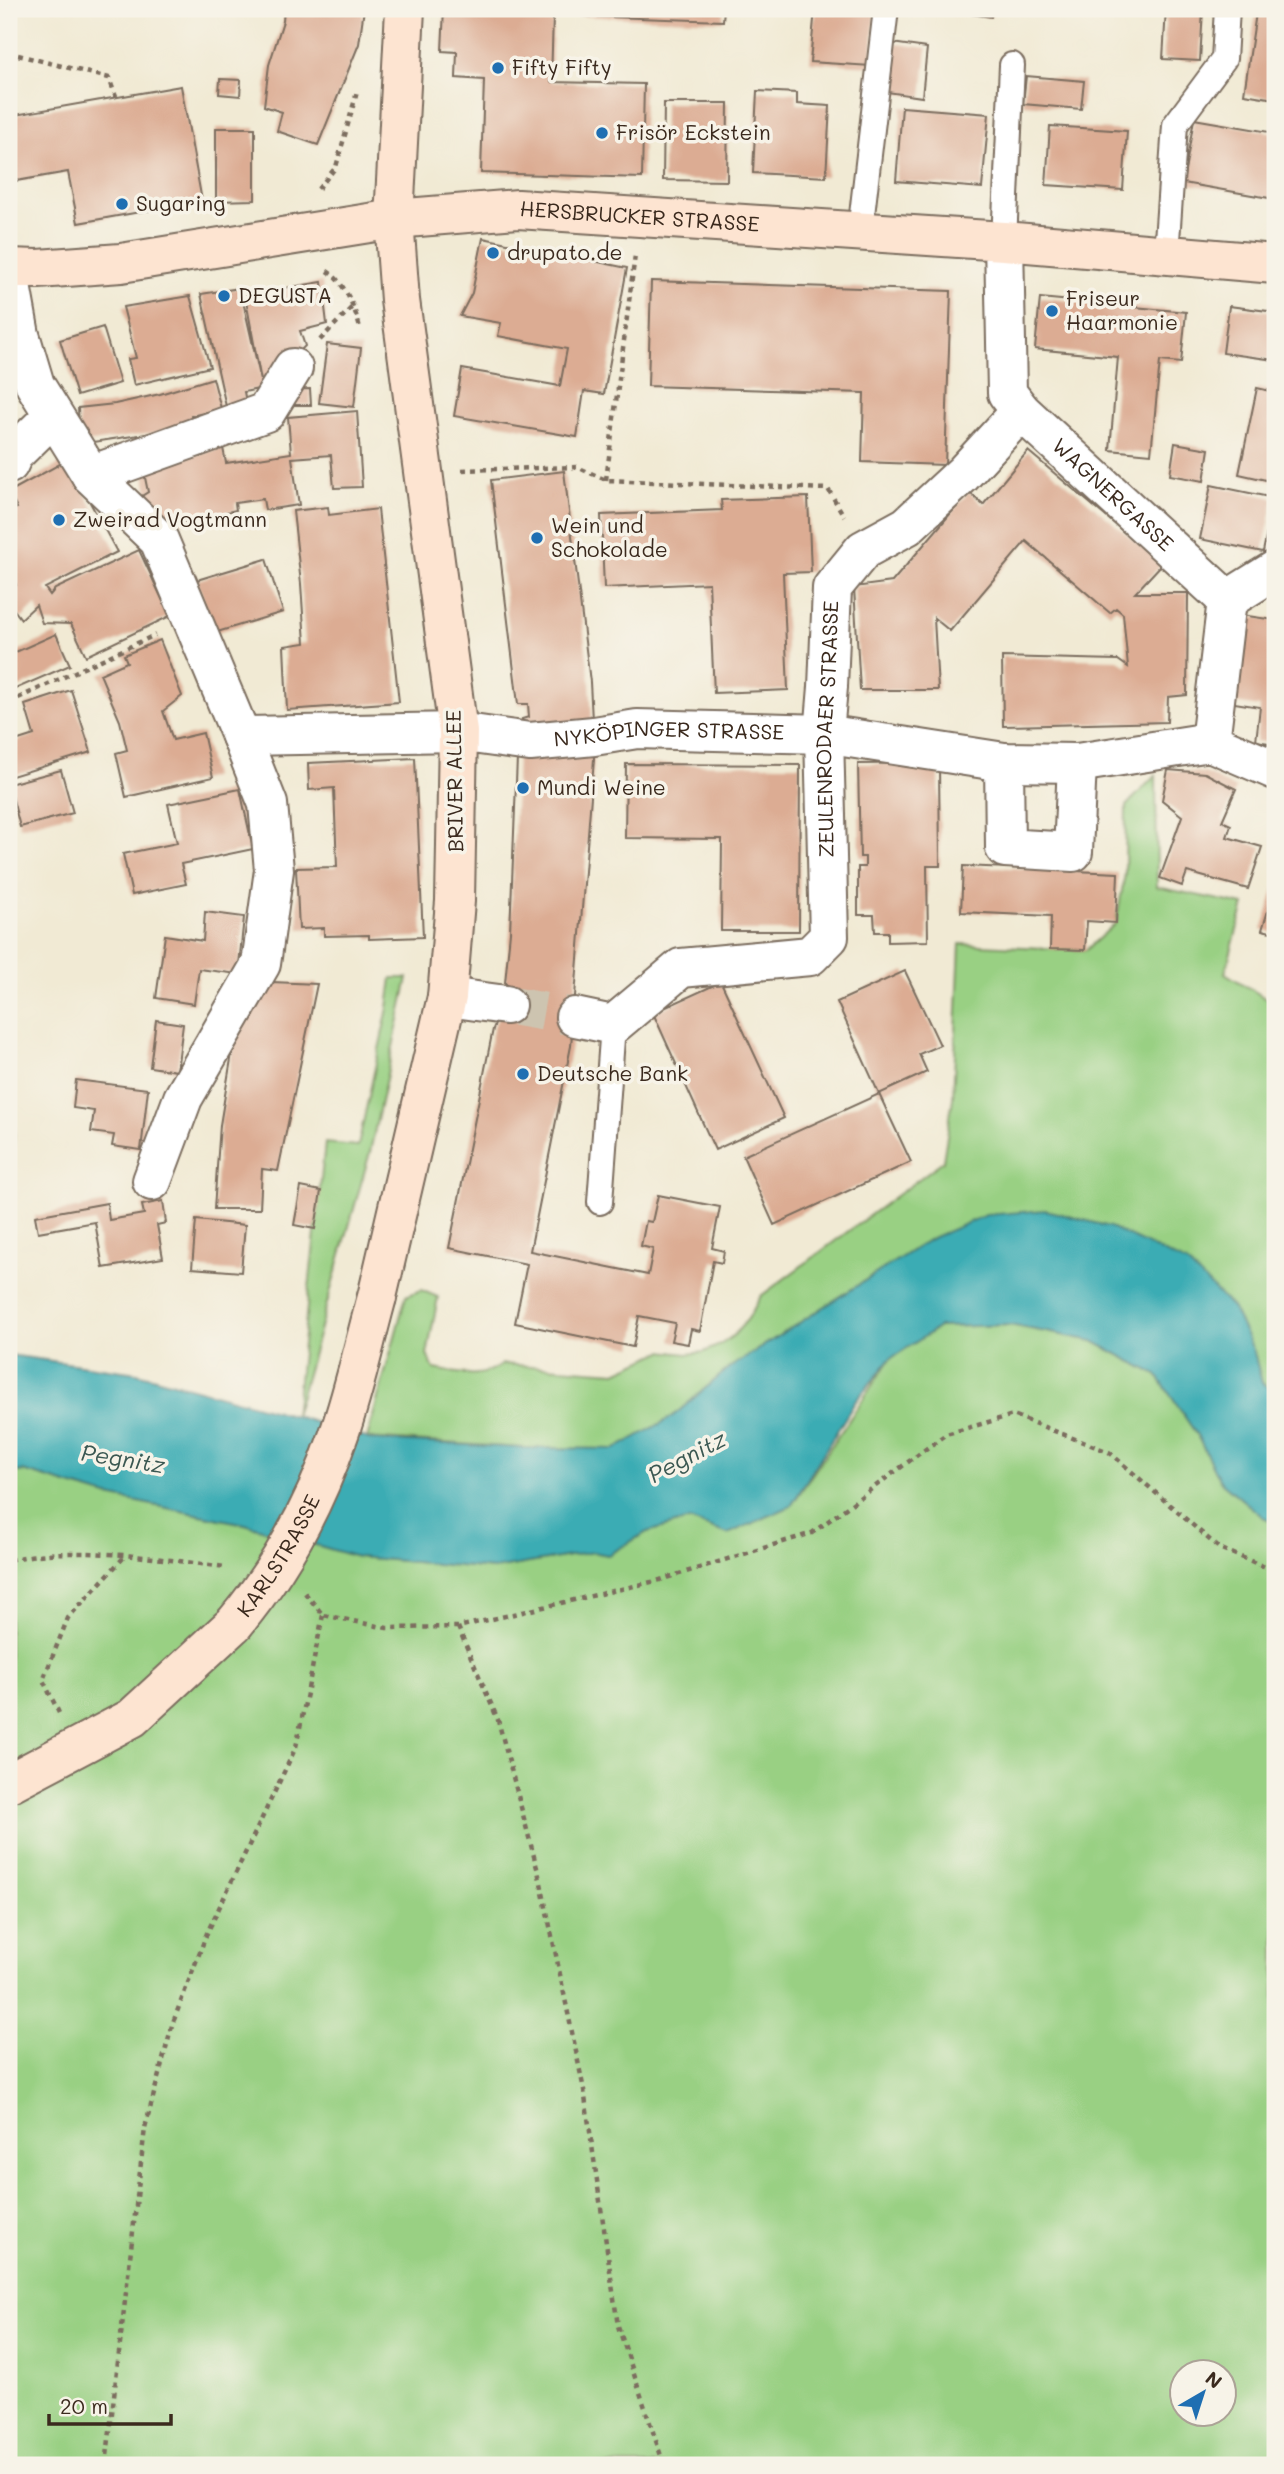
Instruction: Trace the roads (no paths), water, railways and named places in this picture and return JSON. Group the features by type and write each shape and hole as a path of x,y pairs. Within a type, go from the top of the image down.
{"main road":[{"name":"BRIVER ALLEE","path":"377,1297 447,997 456,901 458,732 400,300 394,219 405,9"},
{"name":"HERSBRUCKER STRASSE","path":"9,268 38,269 121,263 394,219 518,208 1004,241 1275,264"},
{"name":"KARLSTRASSE","path":"9,1783 132,1718 234,1624 252,1602 286,1550 315,1495 338,1437 377,1297"}],"street":[{"name":"WAGNERGASSE","path":"1004,241 1007,393 1021,411 1227,600"},
{"path":"9,274 14,337 35,385 91,475 159,540 268,804 274,870 261,964 183,1098 152,1181"},
{"path":"91,475 266,412 293,368"},
{"name":"ZEULENRODAER STRASSE","path":"613,1025 681,968 810,956 830,937 824,734 832,588 863,550 907,526 963,474 1021,411"},
{"path":"9,464 13,455 53,416"},
{"path":"1275,570 1227,600 1210,742 1275,770"},
{"name":"NYKÖPINGER STRASSE","path":"241,736 458,732 530,742 637,729 824,734 1004,762 1077,763 1210,742"},
{"path":"1004,762 1004,848 1073,852 1077,763"},
{"path":"447,997 506,1005"},
{"path":"575,1017 613,1025"}],"lane":[{"path":"860,232 886,9"},
{"path":"1166,255 1175,125 1224,59 1227,9"},
{"path":"1004,241 1012,65"},
{"path":"600,1202 613,1025"}],"water":[{"name":"Pegnitz","path":"1046,1210 1110,1227 1188,1264 1232,1307 1253,1349 1262,1383 1275,1392 1275,1522 1263,1517 1220,1481 1197,1435 1157,1375 1093,1341 1010,1325 939,1327 890,1359 855,1402 791,1506 728,1534 689,1520 647,1532 608,1555 593,1552 494,1569 357,1557 245,1524 104,1495 23,1471 9,1473 9,1355 137,1373 372,1440 522,1448 615,1449 672,1417 729,1368 930,1239 986,1215"}],"tunnel":[{"path":"506,1005 575,1017"}],"place":[{"name":"Fifty Fifty","path":"498,68"},
{"name":"Frisör Eckstein","path":"602,133"},
{"name":"Sugaring","path":"122,204"},
{"name":"drupato.de","path":"493,253"},
{"name":"DEGUSTA","path":"224,296"},
{"name":"Friseur Haarmonie","path":"1052,311"},
{"name":"Zweirad Vogtmann","path":"59,520"},
{"name":"Wein und Schokolade","path":"537,538"},
{"name":"Mundi Weine","path":"523,788"},
{"name":"Deutsche Bank","path":"523,1074"}]}
